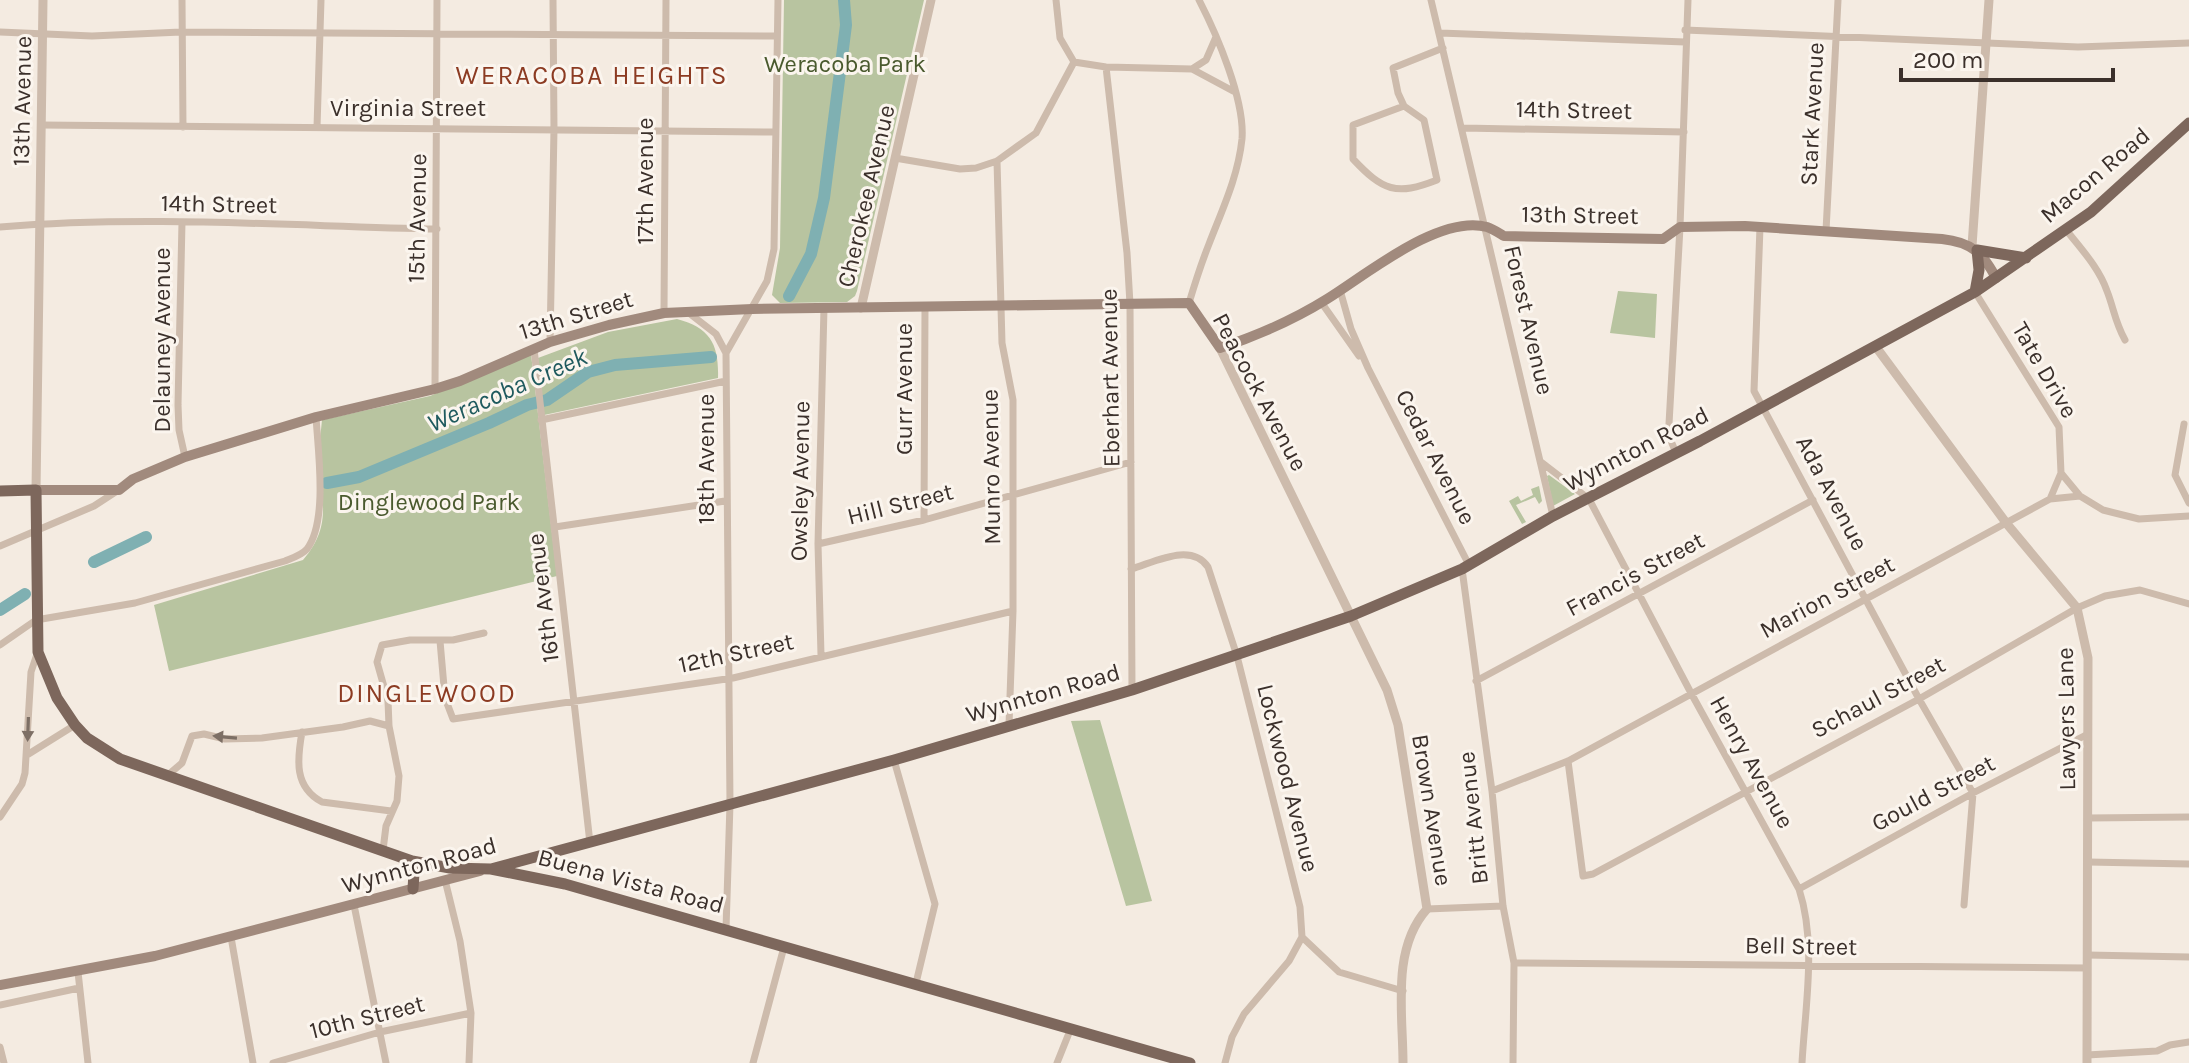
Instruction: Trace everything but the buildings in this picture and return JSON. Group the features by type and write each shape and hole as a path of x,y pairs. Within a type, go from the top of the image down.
{"main road":[{"name":"Macon Road","path":"2027,258 2067,231 2189,123"},
{"name":"13th Street","path":"1220,348 1321,302 1373,267 1436,234 1464,226 1486,227 1504,236 1663,239 1680,227 1760,227 1942,239 1975,248"},
{"path":"1975,248 2027,258"},
{"path":"1975,248 1996,278"},
{"path":"1975,248 1979,270 1975,292"},
{"name":"Wynnton Road","path":"0,985 78,972 231,937 894,760 1132,690 1351,616 1465,567 1553,516 1876,347 1975,292 2027,258"},
{"name":"13th Street","path":"0,491 119,490 133,479 185,457 316,417 435,389 550,342 664,313 1189,303"},
{"name":"Peacock Avenue","path":"1189,303 1220,348"},
{"name":"Buena Vista Road","path":"36,490 38,652 57,698 75,725 87,738 120,759 412,861 450,868 491,869 565,884 1071,1027 1158,1059 1190,1063"},
{"path":"412,861 413,889"}],"street":[{"name":"13th Avenue","path":"36,490 43,0"},
{"path":"182,0 183,127"},
{"path":"317,127 321,0"},
{"name":"15th Avenue","path":"435,389 437,0"},
{"path":"550,342 553,0"},
{"name":"17th Avenue","path":"664,313 666,0"},
{"path":"726,353 767,281 774,249 778,0"},
{"name":"Cherokee Avenue","path":"861,308 931,0"},
{"path":"1056,0 1060,38 1074,62"},
{"name":"Peacock Avenue","path":"1189,303 1238,165 1241,119 1217,35 1199,0"},
{"name":"Forest Avenue","path":"1431,0 1553,516"},
{"path":"1676,453 1669,436 1669,424 1688,0"},
{"name":"Stark Avenue","path":"1826,231 1838,0"},
{"path":"1975,248 1989,0"},
{"path":"1685,30 2078,47 2189,43"},
{"path":"0,32 92,36 181,32 777,36"},
{"path":"1440,33 1685,42"},
{"path":"1192,69 1206,60 1217,35"},
{"path":"1404,106 1353,125 1353,159 1384,188 1416,188 1437,180 1424,120 1404,106 1393,68 1443,48"},
{"path":"895,158 960,169 976,168 997,161 1036,133 1074,62"},
{"path":"1074,62 1106,67 1192,69 1234,92"},
{"name":"Eberhart Avenue","path":"1106,67 1130,304 1132,690"},
{"name":"Virginia Street","path":"41,125 775,132"},
{"name":"14th Street","path":"1463,128 1684,132"},
{"name":"Munro Avenue","path":"997,161 1002,343 1013,400 1013,611 1009,725"},
{"name":"14th Street","path":"0,227 182,222 437,229"},
{"name":"Delauney Avenue","path":"182,222 178,405 185,457"},
{"path":"1760,227 1753,380 1754,391 1763,407"},
{"path":"2067,231 2100,273 2109,293 2113,316 2125,340"},
{"path":"1340,290 1351,329 1368,368"},
{"name":"Tate Drive","path":"1975,292 2059,427 2061,473 2050,499"},
{"path":"1321,302 1368,368"},
{"name":"Owsley Avenue","path":"821,655 818,544 824,308"},
{"name":"Gurr Avenue","path":"924,520 925,308"},
{"path":"687,311 716,334 726,353"},
{"name":"Lawyers Lane","path":"1876,347 2007,524 2077,608 2088,658 2087,1059"},
{"name":"Peacock Avenue","path":"1220,348 1351,616"},
{"name":"16th Avenue","path":"534,349 590,843"},
{"name":"18th Avenue","path":"726,353 725,501 730,678 726,929"},
{"name":"Cedar Avenue","path":"1368,368 1465,567"},
{"path":"541,420 726,381"},
{"name":"Ada Avenue","path":"1763,407 1919,699 1973,793"},
{"path":"0,645 36,620 135,603 285,561 303,553 313,537 318,513 316,417"},
{"path":"2184,424 2175,475 2189,503"},
{"name":"Hill Street","path":"818,544 924,520 1131,462"},
{"path":"1541,462 1589,499"},
{"path":"2061,473 2080,496 2103,510 2139,519 2189,516"},
{"path":"0,546 94,506 119,490"},
{"name":"Marion Street","path":"1492,791 1568,761 2050,499 2080,496"},
{"name":"Henry Avenue","path":"1589,499 1799,889 1807,922 1808,966 1802,1063"},
{"name":"Francis Street","path":"1476,681 1813,500"},
{"path":"555,527 725,501"},
{"name":"Lockwood Avenue","path":"1131,569 1185,554 1203,559 1208,567 1237,656 1300,907 1302,937"},
{"name":"Britt Avenue","path":"1465,567 1503,906 1514,963 1513,1063"},
{"name":"Schaul Street","path":"1568,761 1583,876 1593,874 1919,699 2077,608 2105,596 2140,590 2189,604"},
{"name":"12th Street","path":"440,641 445,698 453,719 730,678 1013,611"},
{"name":"Brown Avenue","path":"1351,616 1387,690 1398,725 1427,909 1416,921 1402,966 1403,1063"},
{"path":"383,850 391,811 397,801 399,776 389,726 388,701 377,662 382,645 410,640 440,641 484,633"},
{"path":"0,817 22,784 27,755 31,672 38,652"},
{"path":"168,775 182,763 192,736 262,738 370,721 389,726"},
{"path":"27,755 75,725"},
{"path":"302,732 297,760 305,790 322,802 391,811"},
{"name":"Gould Street","path":"1799,889 2088,734"},
{"path":"894,760 935,904 916,983"},
{"path":"1964,905 1973,793"},
{"path":"2088,818 2189,817"},
{"path":"2088,862 2189,864"},
{"path":"445,880 460,941 471,1013 469,1063"},
{"path":"354,905 386,1063"},
{"path":"1427,909 1503,906"},
{"path":"231,937 253,1063"},
{"path":"1225,1063 1232,1037 1244,1014 1289,961 1302,937 1339,972 1403,991"},
{"path":"753,1063 784,947"},
{"path":"2087,955 2189,957"},
{"name":"Bell Street","path":"1514,963 2087,968"},
{"path":"78,972 88,1063"},
{"path":"0,1005 79,988"},
{"name":"10th Street","path":"273,1063 380,1032 471,1013"},
{"path":"1057,1063 1071,1027"},
{"path":"2087,1059 2157,1051 2189,1042"},
{"path":"0,1047 4,1063"}],"green space":[{"name":"Weracoba Park","path":"784,0 924,0 857,291 847,302 780,303 772,295 780,248"},
{"path":"1618,291 1657,294 1655,338 1610,333"},
{"path":"677,319 698,327 711,340 717,356 718,378 544,415 538,358 608,332"},
{"name":"Dinglewood Park","path":"531,354 557,576 169,671 154,605 303,560 312,547 323,512 319,453 322,420 430,396"},
{"path":"1549,475 1575,494 1553,506"},
{"path":"1539,486 1542,501 1539,504 1535,497 1516,505 1526,522 1522,524 1509,501 1518,496 1521,501 1533,495 1531,489"},
{"path":"1100,720 1152,901 1126,906 1071,721"}],"waterway":[{"name":"Weracoba Creek","path":"789,296 811,254 824,198 846,25 844,0"},
{"name":"Weracoba Creek","path":"327,483 359,477 527,405 547,400 588,372 615,365 711,357"},
{"name":"Weracoba Creek","path":"94,562 146,537"},
{"name":"Weracoba Creek","path":"0,610 25,594"}],"district":[{"name":"WERACOBA HEIGHTS","path":"592,75"},
{"name":"DINGLEWOOD","path":"427,693"}]}
